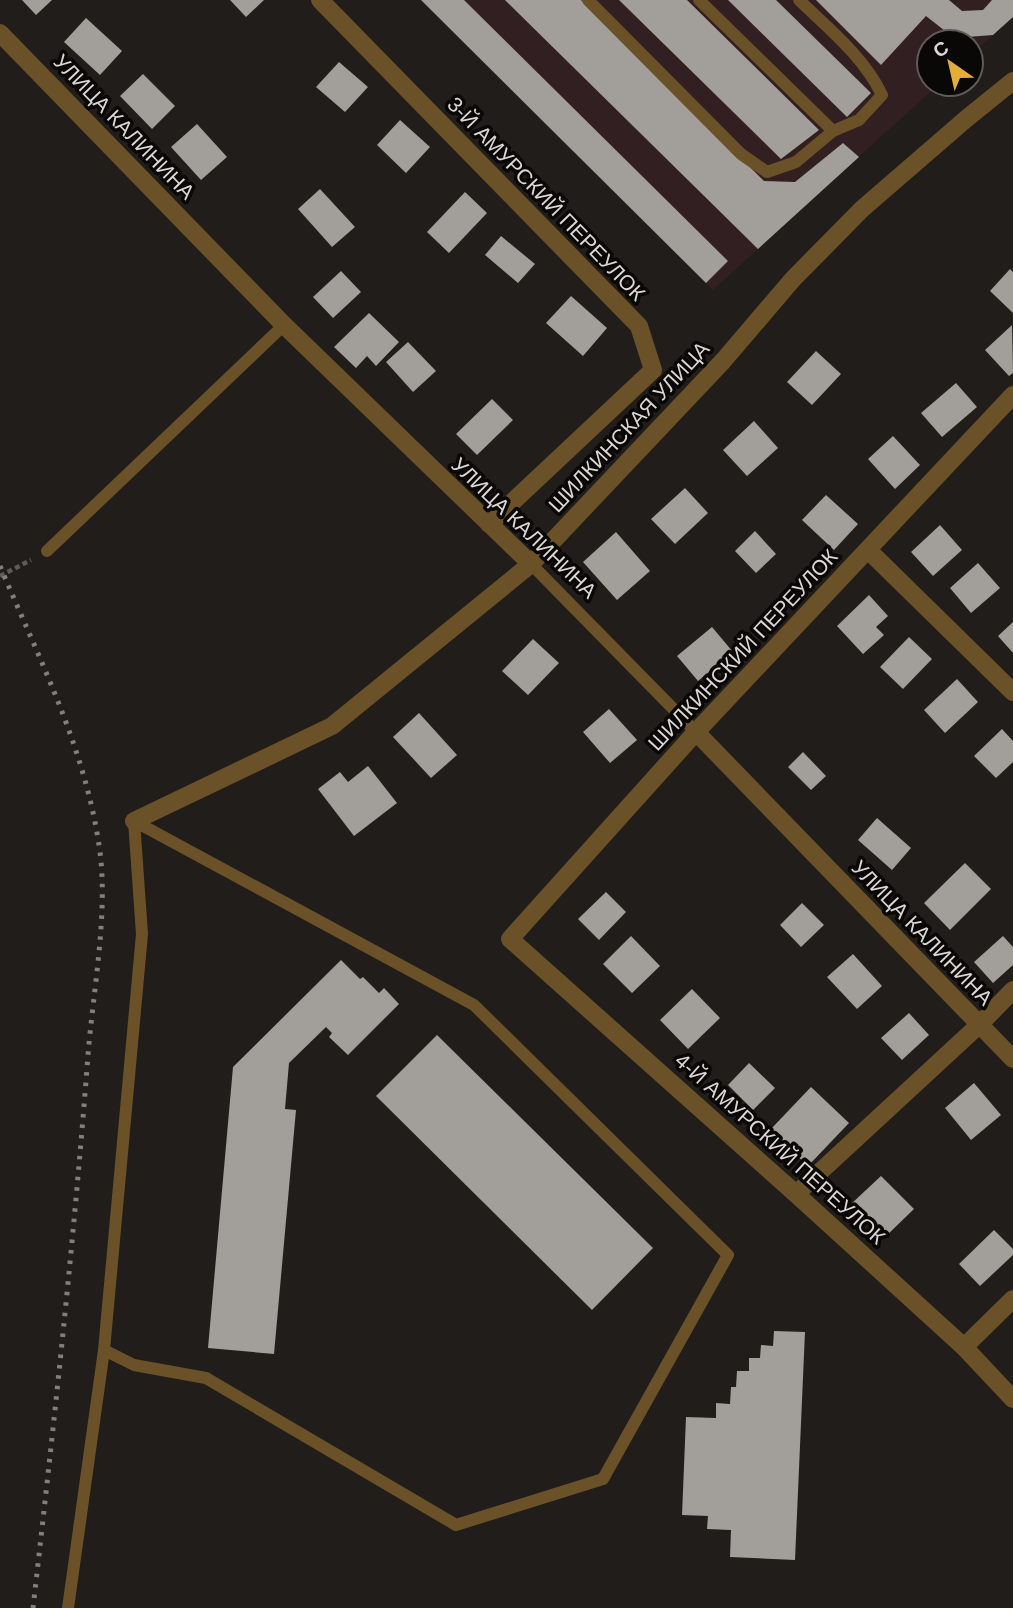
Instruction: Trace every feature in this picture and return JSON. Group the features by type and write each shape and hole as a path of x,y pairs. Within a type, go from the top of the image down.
{"street":[{"name":"3-Й АМУРСКИЙ ПЕРЕУЛОК","path":"320,0 639,326 653,370 489,524"},
{"name":"УЛИЦА КАЛИНИНА","path":"0,33 284,325 531,564"},
{"name":"ШИЛКИНСКАЯ УЛИЦА","path":"134,821 332,726 531,564 723,361 793,279 854,217 965,118 1013,81"},
{"name":"ШИЛКИНСКИЙ ПЕРЕУЛОК","path":"510,939 696,732 1013,395"},
{"path":"868,550 1013,692"},
{"name":"УЛИЦА КАЛИНИНА","path":"696,732 1013,1059"},
{"name":"4-Й АМУРСКИЙ ПЕРЕУЛОК","path":"510,939 964,1347 1013,1399"},
{"path":"796,1194 979,1025 1013,989"},
{"path":"964,1347 1013,1298"}],"lane":[{"path":"588,0 741,154 767,172 796,162 833,131 859,120 881,95 874,78 799,0"},
{"path":"699,0 833,131"},
{"path":"47,551 284,325"},
{"name":"УЛИЦА КАЛИНИНА","path":"531,564 696,732"},
{"path":"104,1350 134,1365 206,1378 456,1525 603,1479 728,1255 474,1005 134,821"},
{"path":"68,1608 104,1350 142,934 134,821"}],"path":[{"path":"0,576 47,551"}],"shaded area":[{"path":"421,0 1013,0 1013,17 985,42 985,28 915,28 915,98 924,98 713,290"}],"building":[{"path":"22,0 52,0 36,15"},
{"path":"230,0 264,0 246,17"},
{"path":"421,0 464,0 728,261 706,283"},
{"path":"505,0 581,0 764,181 795,182 843,143 859,157 758,249"},
{"path":"619,0 687,0 819,130 781,159"},
{"path":"728,0 776,0 871,93 847,117"},
{"path":"816,0 949,0 962,11 983,10 992,0 1013,0 1013,17 993,35 985,36 985,28 941,28 926,16 881,65"},
{"path":"86,18 122,51 100,75 64,42"},
{"path":"339,62 368,87 345,112 316,87"},
{"path":"143,74 175,106 152,129 120,96"},
{"path":"400,120 430,147 406,173 377,145"},
{"path":"197,124 227,157 201,180 171,147"},
{"path":"320,189 355,227 332,247 298,209"},
{"path":"465,192 487,213 449,253 427,232"},
{"path":"501,236 535,264 518,283 485,255"},
{"path":"1010,269 1013,272 1013,313 990,291"},
{"path":"341,271 361,292 333,318 313,297"},
{"path":"571,296 607,328 583,356 546,323"},
{"path":"369,313 399,342 376,366 367,356 356,368 334,347"},
{"path":"1012,325 1013,373 1009,376 985,350"},
{"path":"408,342 436,371 413,392 386,362"},
{"path":"816,351 841,374 812,405 787,382"},
{"path":"956,383 977,407 942,437 921,413"},
{"path":"492,399 513,420 477,455 456,434"},
{"path":"754,421 778,448 747,476 723,450"},
{"path":"893,436 920,465 895,489 868,459"},
{"path":"685,488 708,513 675,544 651,519"},
{"path":"826,495 858,524 834,550 802,520"},
{"path":"940,525 962,550 933,576 911,552"},
{"path":"755,531 776,554 756,573 735,551"},
{"path":"616,532 650,571 617,600 583,562"},
{"path":"978,563 1000,588 971,613 950,588"},
{"path":"869,595 888,616 876,627 884,635 863,654 837,626"},
{"path":"1013,622 1013,653 998,636"},
{"path":"712,627 733,652 698,681 677,656"},
{"path":"909,637 932,659 903,689 880,667"},
{"path":"533,639 559,663 528,695 502,671"},
{"path":"957,679 978,702 945,733 924,710"},
{"path":"609,709 637,740 610,763 583,732"},
{"path":"419,713 457,755 431,778 393,737"},
{"path":"1002,729 1013,741 1013,762 996,778 974,756"},
{"path":"803,752 826,776 811,790 788,767"},
{"path":"368,766 397,803 354,836 318,789 340,772 348,782"},
{"path":"877,818 911,848 892,870 858,840"},
{"path":"965,863 991,889 950,930 924,903"},
{"path":"606,892 626,912 599,940 578,919"},
{"path":"802,903 824,925 801,947 780,925"},
{"path":"631,936 660,966 632,993 603,964"},
{"path":"1003,936 1013,947 1013,965 993,983 974,962"},
{"path":"853,954 882,986 857,1009 827,977"},
{"path":"341,960 379,993 384,988 399,1004 348,1055 329,1037 332,1033 326,1027 289,1063 285,1109 296,1110 274,1354 208,1348 233,1067"},
{"path":"692,989 720,1018 688,1049 660,1020"},
{"path":"909,1013 929,1035 902,1060 881,1038"},
{"path":"437,1035 653,1248 592,1310 376,1096"},
{"path":"749,1063 775,1088 753,1110 728,1085"},
{"path":"974,1083 1001,1115 971,1140 945,1108"},
{"path":"811,1087 849,1123 808,1166 770,1130"},
{"path":"881,1176 914,1209 883,1239 850,1205"},
{"path":"994,1230 1013,1249 1013,1255 980,1286 959,1264"},
{"path":"774,1331 805,1332 795,1560 730,1557 731,1530 707,1529 708,1516 682,1515 686,1417 716,1418 716,1403 730,1404 731,1387 736,1387 737,1371 749,1371 749,1358 760,1358 761,1345 773,1346"}],"railway":[{"path":"0,566 73,741 93,814 102,876 99,954 70,1263 33,1608"}]}
